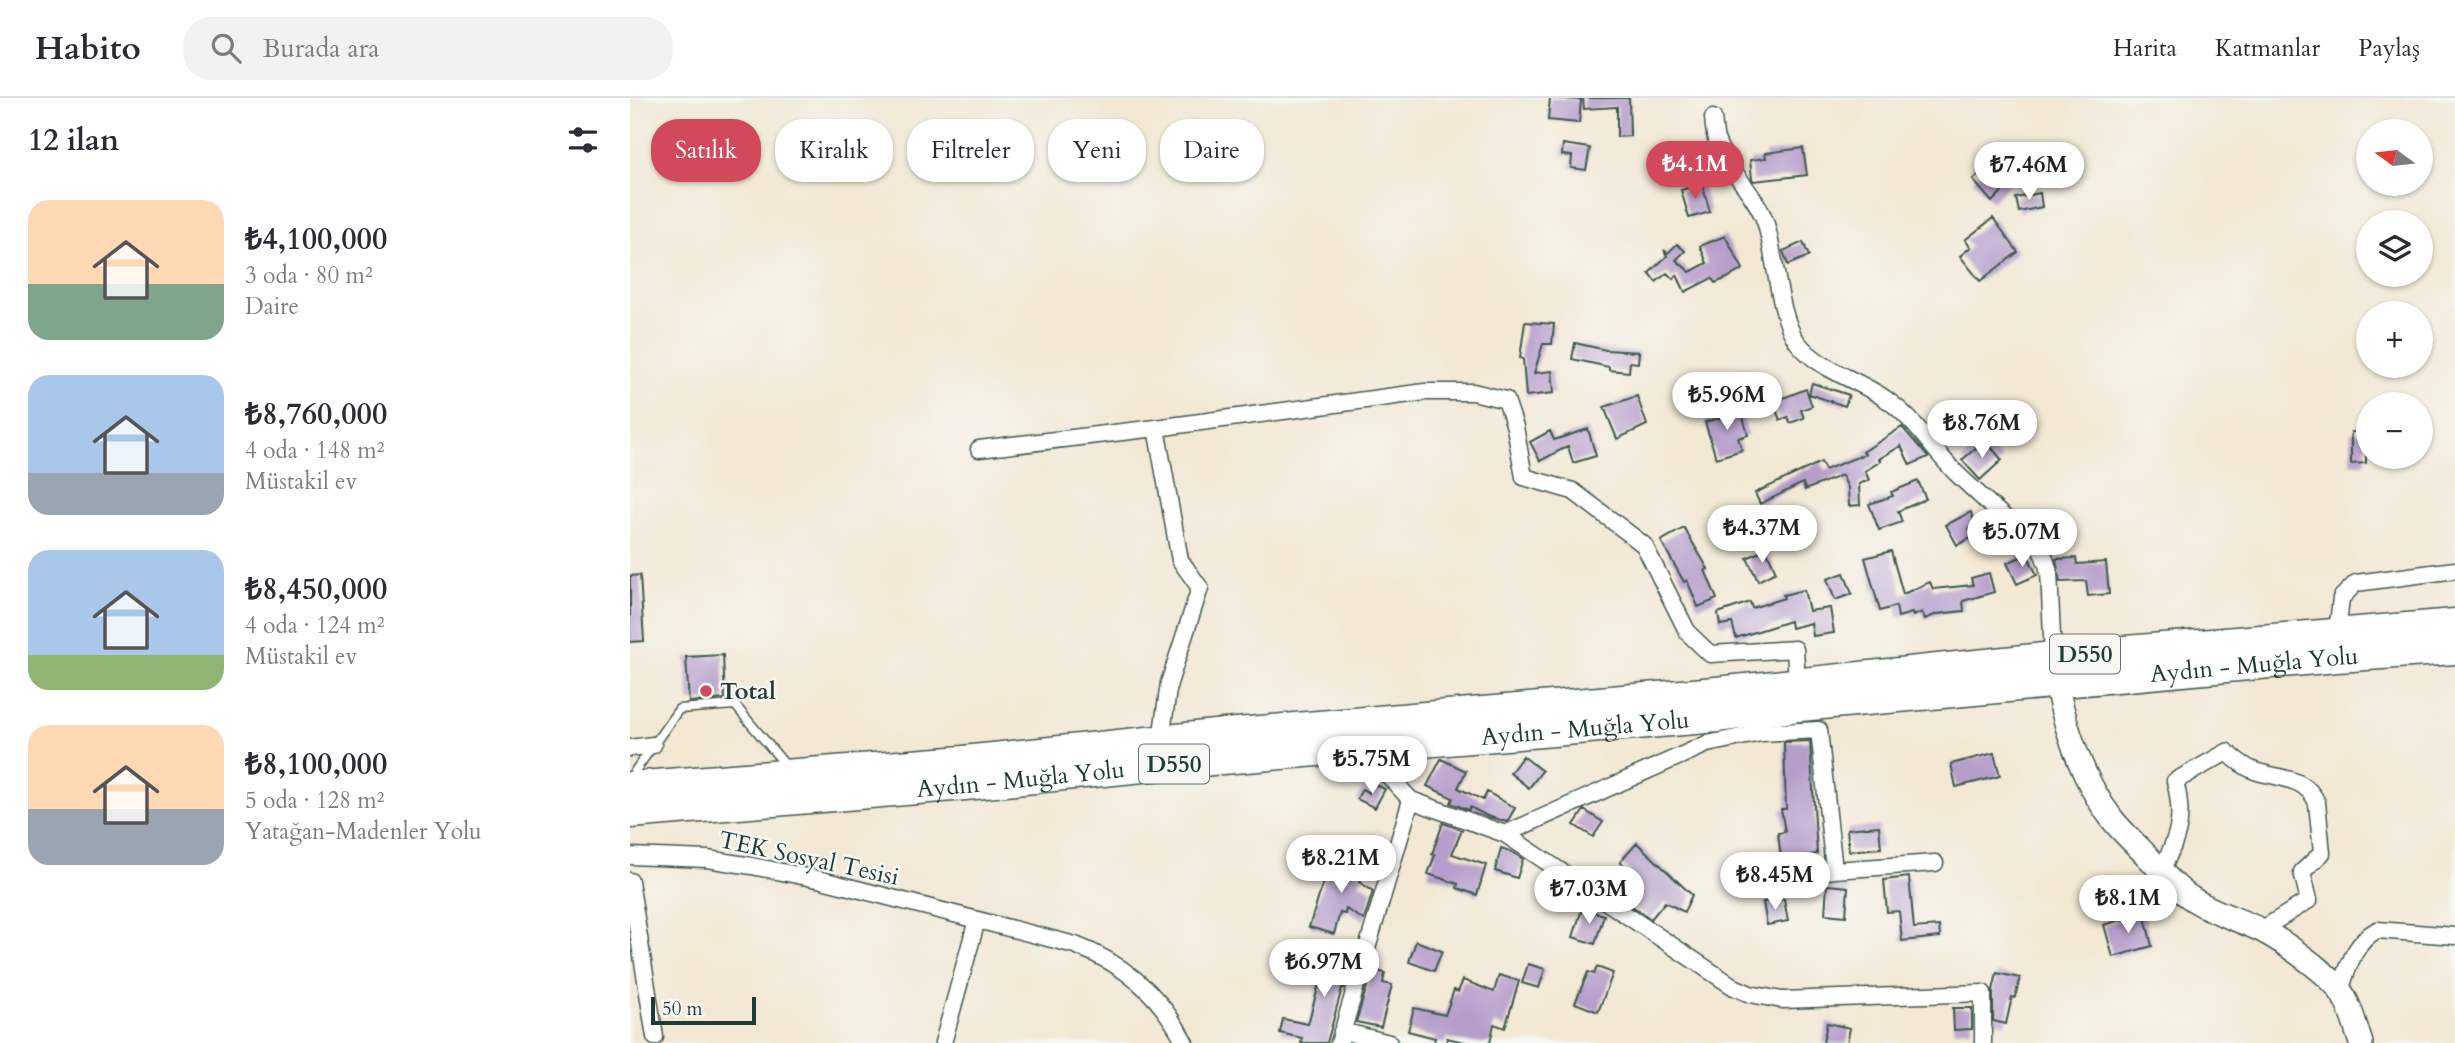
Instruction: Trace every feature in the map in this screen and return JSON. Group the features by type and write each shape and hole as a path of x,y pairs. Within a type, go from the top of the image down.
{"highway":[{"name":"Aydın - Muğla Yolu","path":"630,813 1718,717 2337,633 2455,624"},
{"name":"Aydın - Muğla Yolu","path":"630,787 963,761 1161,740 1797,683 2455,649"}],"street":[{"path":"1713,118 1724,156 1753,197 1763,217 1773,246 1788,325 1797,342 1826,367 1884,397 1905,413 1955,471 1995,510 2037,543 2046,558 2054,670 2065,722 2091,786 2113,820 2176,887 2204,906 2261,930 2293,951 2340,991 2361,1043"},
{"path":"979,449 1425,392 1473,392 1506,400 1516,427 1524,477 1573,491 1644,545 1689,633 1710,654 1795,649 1797,683"},
{"path":"1156,428 1180,560 1200,588 1169,683 1161,740"},
{"path":"2337,633 2341,598 2356,583 2455,570"},
{"path":"1504,834 1707,744 1762,733 1819,730 1835,870"},
{"path":"630,748 653,745"},
{"path":"1381,746 1383,770 1411,800 1504,834 1734,987 1750,994 1782,1000 1983,993 1983,1043"},
{"path":"2161,872 2173,846 2182,813 2175,780 2227,752 2251,770 2295,781 2314,796 2317,803 2322,853 2301,872 2309,900 2261,930"},
{"path":"1389,1043 1341,1037 1411,800"},
{"name":"TEK Sosyal Tesisi","path":"630,856 706,859 752,866 822,880 1075,945 1098,953 1124,968 1164,1008 1185,1043"},
{"path":"1770,878 1835,870 1936,863"},
{"path":"630,881 655,1037"},
{"path":"943,1043 977,920"},
{"path":"2340,991 2354,953 2369,934 2377,930 2455,936"}],"lane":[{"path":"630,778 679,709 735,705 792,773"}],"building":[{"path":"1550,98 1581,100 1579,123 1548,120"},
{"path":"1583,98 1629,98 1630,136 1617,137 1617,107 1584,109"},
{"path":"1563,144 1590,148 1586,170 1571,168 1572,156 1562,155"},
{"path":"1803,148 1807,175 1754,181 1752,179 1750,160 1766,158 1765,153"},
{"path":"2013,158 2024,169 1992,202 1973,180 1984,170 1992,180"},
{"path":"1702,184 1710,212 1689,218 1681,190"},
{"path":"2040,193 2042,207 2019,212 2016,198"},
{"path":"1993,218 2018,252 1980,281 1960,256 1971,247 1965,240"},
{"path":"1725,236 1743,269 1727,278 1715,283 1712,278 1685,292 1677,275 1673,279 1667,273 1656,282 1649,273 1667,256 1664,250 1668,253 1677,244 1685,251 1676,260 1690,272 1707,263 1700,246"},
{"path":"1803,242 1809,256 1788,265 1783,251"},
{"path":"1525,322 1554,324 1552,344 1543,344 1534,373 1552,371 1554,393 1526,396 1523,359 1520,358"},
{"path":"1575,343 1606,350 1639,352 1638,363 1630,362 1629,372 1609,370 1609,367 1572,359"},
{"path":"1812,383 1849,395 1845,406 1809,394"},
{"path":"1806,389 1812,406 1801,410 1804,418 1790,423 1788,417 1780,420 1773,402"},
{"path":"1637,396 1647,425 1617,439 1604,407"},
{"path":"1740,406 1748,435 1738,438 1742,450 1716,458 1705,422 1728,416 1726,410"},
{"path":"1902,427 1928,457 1910,465 1901,446 1879,459 1881,461 1865,471 1869,480 1859,484 1860,505 1849,506 1848,488 1842,475 1805,490 1803,483 1760,504 1755,493 1821,462 1825,470 1865,454 1863,452"},
{"path":"1588,429 1596,456 1573,463 1568,446 1540,461 1530,442 1550,431 1554,440"},
{"path":"2351,432 2356,432 2356,464 2351,464"},
{"path":"1985,440 2002,460 1980,480 1962,460"},
{"path":"1918,481 1926,499 1898,511 1902,522 1879,530 1869,504 1893,496 1891,492"},
{"path":"1971,512 1975,525 1969,529 1973,537 1957,545 1946,525"},
{"path":"1791,517 1793,530 1757,541 1752,528 1769,521"},
{"path":"1684,528 1708,569 1705,570 1717,599 1698,607 1687,580 1684,582 1661,541"},
{"path":"1766,549 1776,572 1758,581 1747,558"},
{"path":"1891,551 1903,594 1930,582 1933,589 1973,585 1971,578 1989,573 1994,592 1963,601 1964,611 1937,614 1925,619 1922,612 1898,617 1896,606 1880,611 1865,558"},
{"path":"2027,554 2037,575 2017,584 2007,563"},
{"path":"2076,558 2077,564 2106,562 2109,594 2088,596 2086,581 2060,582 2056,559"},
{"path":"1844,573 1852,594 1835,600 1827,579"},
{"path":"640,575 644,641 630,642 630,576"},
{"path":"1804,590 1809,611 1830,608 1834,633 1813,636 1811,623 1791,628 1790,621 1736,638 1732,623 1720,625 1718,613 1750,602 1752,608 1784,598 1783,595"},
{"path":"723,655 725,699 689,702 686,657"},
{"path":"1810,741 1817,854 1791,858 1792,865 1782,867 1778,833 1785,832 1781,809 1786,809 1784,742"},
{"path":"1994,753 2000,776 1956,787 1951,764"},
{"path":"1523,756 1542,771 1529,788 1510,773"},
{"path":"1441,759 1466,771 1458,788 1483,800 1487,792 1515,808 1507,822 1470,807 1469,810 1451,803 1453,798 1427,786"},
{"path":"1373,784 1385,789 1375,808 1357,799 1362,789 1369,793"},
{"path":"1584,810 1603,822 1593,837 1574,825"},
{"path":"1443,823 1462,830 1452,854 1486,865 1477,895 1457,888 1458,884 1428,874"},
{"path":"1879,826 1881,848 1849,851 1847,829"},
{"path":"1637,843 1692,895 1684,912 1665,902 1651,919 1614,894 1631,872 1620,862"},
{"path":"1501,848 1523,859 1517,878 1495,871"},
{"path":"1342,851 1358,860 1353,869 1363,876 1359,882 1373,891 1364,920 1346,909 1345,914 1340,913 1334,934 1309,927 1324,881"},
{"path":"1909,877 1914,928 1939,926 1940,937 1902,941 1899,911 1887,912 1884,880"},
{"path":"1827,885 1848,887 1846,916 1825,914"},
{"path":"1784,899 1788,921 1767,925 1763,902"},
{"path":"1582,909 1604,915 1595,944 1573,937"},
{"path":"2144,913 2152,946 2113,957 2104,925"},
{"path":"1416,941 1442,951 1434,971 1409,962"},
{"path":"1330,944 1353,949 1351,965 1327,1043 1301,1043 1302,1038 1280,1033 1283,1019 1308,1024"},
{"path":"1528,964 1545,969 1539,988 1522,983"},
{"path":"1597,967 1613,973 1598,1012 1575,1003 1588,972 1594,974"},
{"path":"1372,970 1385,973 1383,983 1392,985 1381,1027 1356,1022"},
{"path":"1997,973 2020,978 2015,998 2012,997 2006,1024 1993,1021 1993,990"},
{"path":"1499,975 1519,981 1505,1028 1494,1024 1490,1043 1468,1043 1447,1038 1446,1043 1434,1043 1435,1038 1408,1031 1414,1008 1445,1015 1454,990 1458,992 1463,980 1494,992"},
{"path":"1953,1008 1972,1008 1972,1029 1954,1030"},
{"path":"1827,1023 1850,1028 1847,1043 1823,1043"}],"place":[{"name":"Total","path":"706,691"}]}
